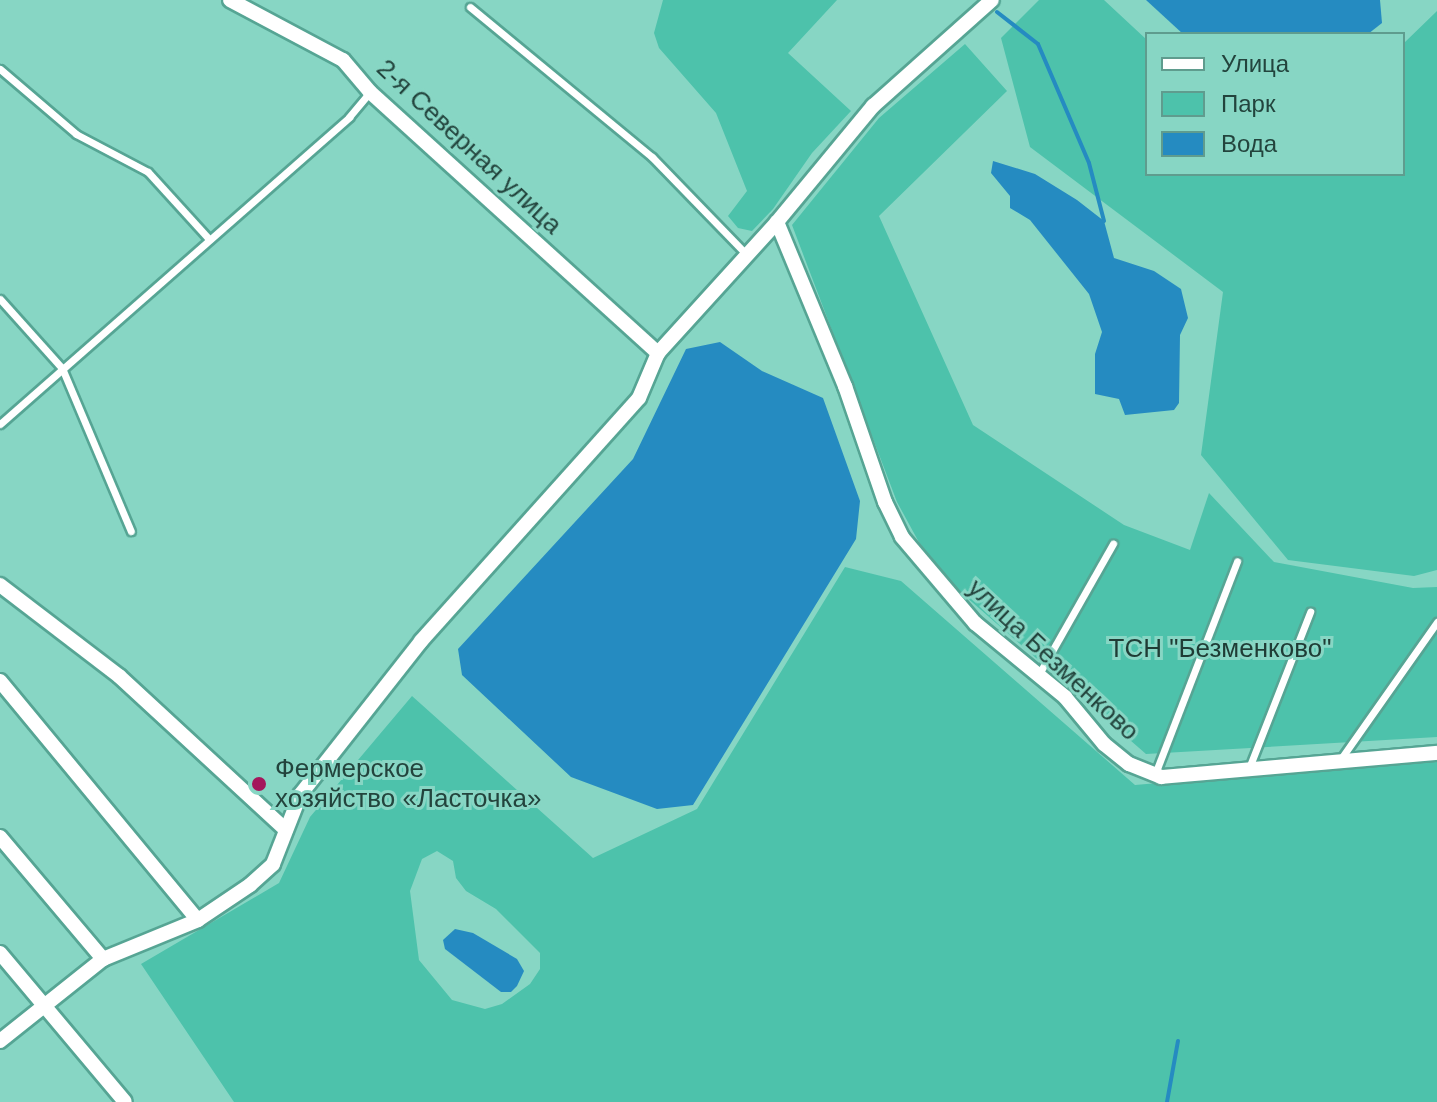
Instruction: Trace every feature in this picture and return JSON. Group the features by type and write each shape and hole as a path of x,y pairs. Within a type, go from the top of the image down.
{"street":[{"name":"2-я Северная улица","path":"230,0 343,60 370,92 658,353"},
{"path":"0,1041 103,959 198,920 250,885 273,864 300,795 421,641 639,398 658,353 777,222 873,106 992,0"},
{"name":"улица Безменково","path":"777,222 845,386 885,502 902,537 975,623 1065,697 1104,744 1129,764 1155,774"},
{"path":"0,585 119,676 286,830"},
{"path":"0,681 198,920"},
{"path":"1155,774 1437,753"},
{"path":"0,837 103,959"},
{"path":"0,953 125,1102"}],"lane":[{"path":"470,7 652,157 747,255"},
{"path":"0,69 76,134 148,172 209,239"},
{"path":"0,424 349,117 370,92"},
{"path":"0,299 62,368 131,531"},
{"path":"1039,674 1113,544"},
{"path":"1155,774 1237,561"},
{"path":"1249,768 1310,612"},
{"path":"1340,760 1437,622"}],"green space":[{"path":"663,0 837,0 788,53 851,111 812,153 773,209 752,231 738,228 728,216 747,191 716,113 659,48 654,33"},
{"path":"1039,0 1104,0 1145,38 1145,176 1405,176 1405,42 1437,11 1437,570 1414,576 1288,560 1201,455 1223,292 1030,147 1001,38"},
{"name":"ТСН \"Безменково\"","path":"965,44 1007,91 879,216 973,425 1124,525 1190,550 1209,493 1274,562 1413,588 1437,587 1437,737 1146,754 933,568 897,502 792,225 879,118"},
{"path":"845,567 901,581 1135,785 1437,759 1437,1102 234,1102 141,964 279,883 310,817 412,696 593,858 697,809","holes":["437,851 453,861 456,878 466,891 496,909 540,953 540,969 530,984 502,1004 485,1009 452,1000 419,960 410,891 422,859"]}],"water":[{"path":"1146,0 1380,0 1382,23 1371,32 1181,32"},
{"path":"993,161 1035,174 1077,200 1104,221 1114,258 1154,271 1181,289 1188,318 1180,335 1179,403 1174,410 1125,415 1119,399 1095,394 1095,354 1102,332 1089,294 1030,220 1010,208 1010,196 991,173"},
{"path":"720,342 762,371 823,398 860,501 856,539 693,805 657,809 571,777 462,675 458,649 633,459 686,349"},
{"path":"455,929 473,933 517,959 524,971 511,992 501,992 445,949 443,940"}],"waterway":[{"path":"997,12 1038,44 1089,163 1104,221"},
{"path":"1167,1102 1178,1041"}],"place":[{"name":"Фермерское хозяйство «Ласточка»","path":"259,784"}]}
